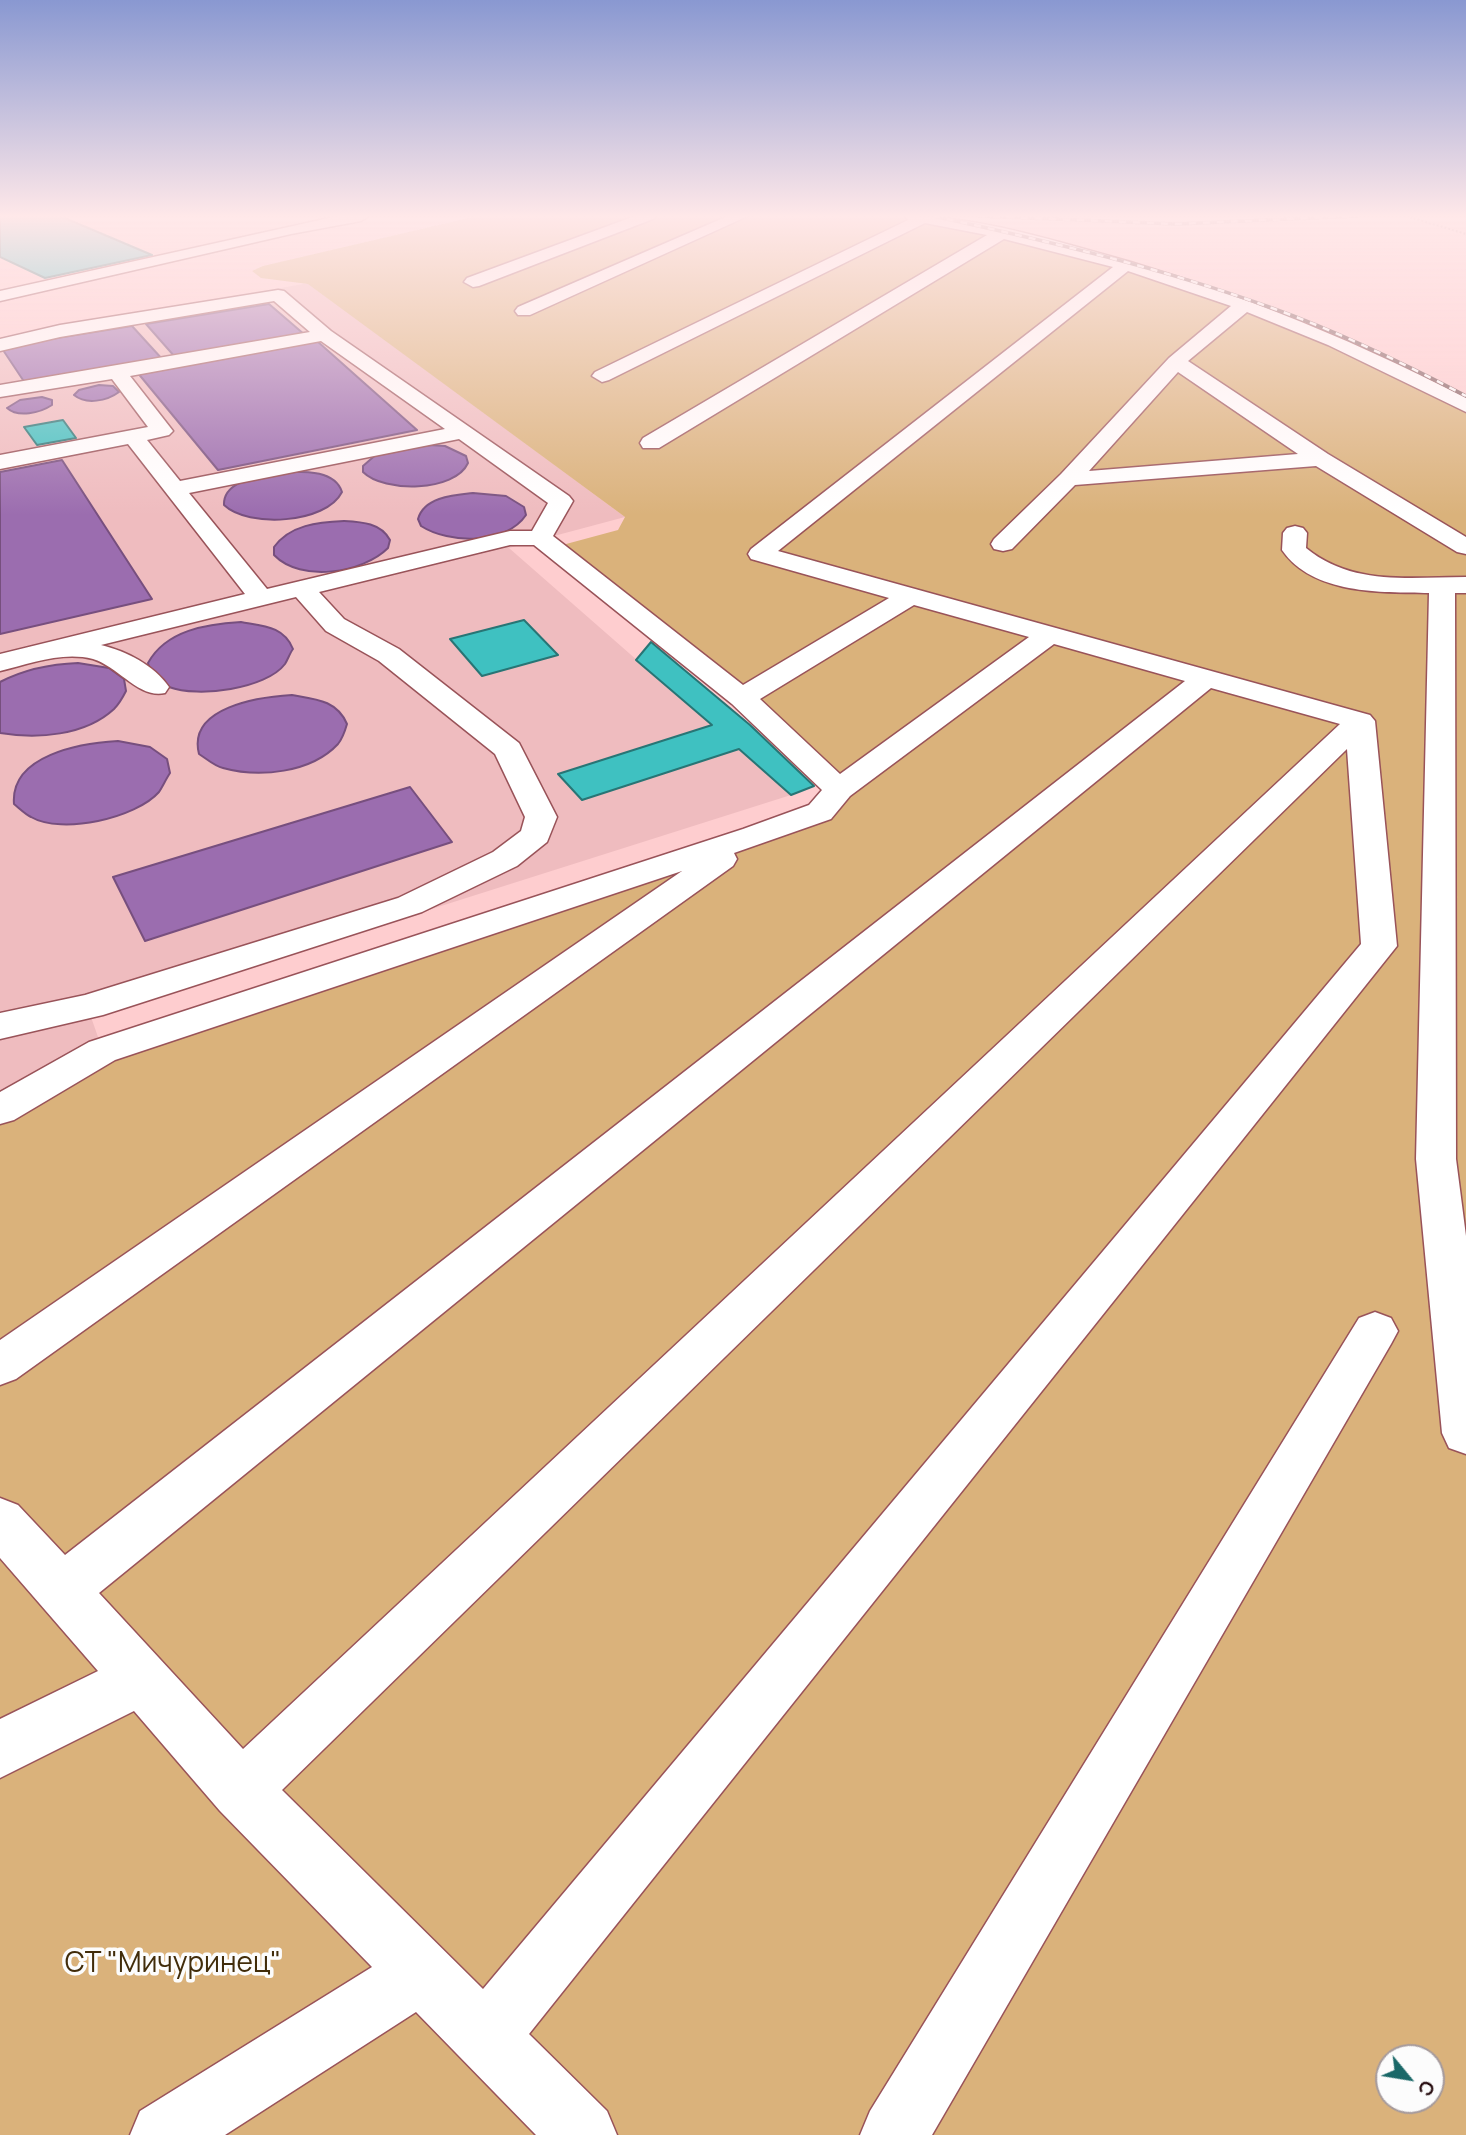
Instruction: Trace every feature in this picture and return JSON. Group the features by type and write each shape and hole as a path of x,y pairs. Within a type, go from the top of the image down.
{"street":[{"path":"0,345 60,331 153,316"},
{"path":"302,316 324,335 561,501 540,538"},
{"path":"602,376 722,316"},
{"path":"651,443 864,316"},
{"path":"1062,316 760,554 1360,721"},
{"path":"1003,544 1069,479 1176,362 1231,316"},
{"path":"1272,316 1399,370 1466,406"},
{"path":"0,391 324,335"},
{"path":"1176,362 1320,459 1466,547"},
{"path":"0,462 162,431 117,372"},
{"path":"174,489 462,432"},
{"path":"133,437 261,598"},
{"path":"1069,479 1320,459"},
{"path":"1295,533 1294,550 1309,565 1352,584 1454,585 1436,1159 1466,1433"},
{"path":"0,663 510,538 540,538 555,547 742,698 839,789"},
{"path":"0,1026 90,1006 410,905 505,859 536,835 541,817 508,749 388,655 335,625 302,588"},
{"path":"742,698 911,596"},
{"path":"0,1110 102,1051 820,812 839,789 1049,635"},
{"path":"49,649 85,649 114,656 133,666 155,687"},
{"path":"64,1589 1206,678"},
{"path":"241,1790 1360,721"},
{"path":"486,2036 1379,946 1360,721"},
{"path":"0,1365 754,836"},
{"path":"894,2135 1375,1331"},
{"path":"0,1521 64,1589 241,1790 583,2135"},
{"path":"0,1749 142,1678"},
{"path":"164,2135 422,1972"}],"shaded area":[{"path":"132,316 352,316 625,517 509,548 791,795 91,1017 98,1037 0,1096 0,340"},
{"path":"197,316 283,316 305,335 175,357 146,324"},
{"path":"132,326 163,360 25,383 1,347"},
{"path":"317,341 417,430 218,470 137,372"},
{"path":"99,385 113,386 119,392 96,401 84,400 74,395 79,390"},
{"path":"42,397 52,400 52,405 29,413 17,413 7,408 20,400"},
{"path":"429,445 445,446 466,456 468,463 461,473 449,480 418,486 386,484 363,472 363,466 379,452"},
{"path":"62,460 152,599 0,634 0,472"},
{"path":"279,472 324,475 338,484 342,492 333,503 320,511 286,519 250,517 224,505 225,497 236,485"},
{"path":"473,493 506,496 524,507 526,515 517,525 505,532 476,538 446,536 421,526 418,519 426,506 441,498"},
{"path":"324,522 364,523 382,530 390,540 388,548 363,564 332,571 300,569 286,564 274,555 274,547 296,529"},
{"path":"241,622 272,628 289,641 293,649 285,664 276,673 248,685 197,692 169,687 151,674 148,663 165,643 176,636 201,627"},
{"path":"78,663 109,668 124,679 126,691 114,709 89,725 75,730 29,736 0,733 0,682 38,668"},
{"path":"292,695 324,702 343,716 347,724 343,735 327,754 284,771 252,773 220,767 199,754 198,738 204,725 214,715 245,702"},
{"path":"118,741 150,747 167,759 170,773 159,792 148,801 117,816 79,824 44,822 24,813 14,804 16,787 23,774 35,763 68,749"},
{"path":"410,787 452,842 145,941 113,877"}],"green space":[{"name":"СТ \"Мичуринец\"","path":"351,316 1270,316 1466,406 1466,2135 0,2135 0,1110 102,1051 754,836 839,790 555,547 618,530 625,517"}],"building":[{"path":"63,420 76,438 37,445 24,427"},
{"path":"524,620 558,655 482,676 450,639"},
{"path":"651,642 750,725 814,786 791,795 739,749 582,800 558,774 712,725 636,660"}],"railway":[{"path":"1293,316 1395,360 1466,396"}]}
